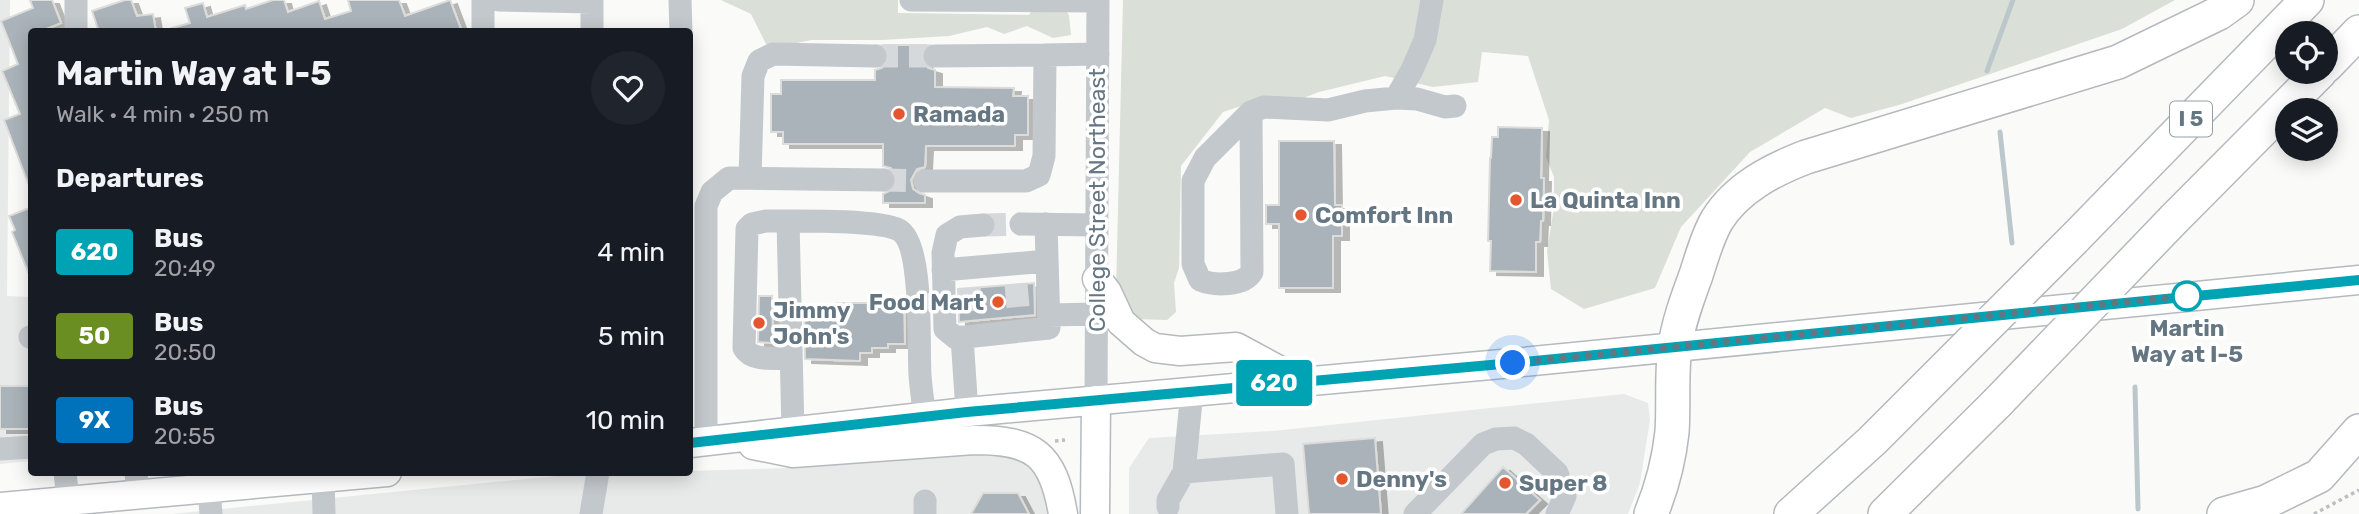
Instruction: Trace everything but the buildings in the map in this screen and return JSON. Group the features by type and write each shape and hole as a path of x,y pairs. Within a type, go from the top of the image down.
{"highway":[{"path":"1651,514 1667,465 1672,432 1675,346 1692,287 1717,221 1735,199 1767,174 1806,157 2118,62 2219,13 2237,0"},
{"name":"I 5","path":"1791,514 1872,441 2307,0"},
{"path":"2338,53 2359,32"},
{"name":"I 5","path":"1885,514 2308,84"},
{"path":"2224,514 2266,502 2319,476 2359,431"}],"main road":[{"path":"1097,279 1107,292 1121,322 1155,348 1180,351 1236,347 1299,381"},
{"path":"707,441 967,412 1513,363 2359,280"},
{"path":"1094,514 1096,400"},
{"path":"707,441 793,453 974,440 1020,443 1040,455 1056,482 1063,514"},
{"path":"0,507 83,505 137,484 210,501 344,476"}],"street":[{"path":"76,0 76,28"},
{"path":"482,28 483,0"},
{"path":"499,0 592,1 592,28"},
{"path":"680,0 681,28"},
{"path":"911,0 1098,1"},
{"path":"1396,98 1425,40 1432,0"},
{"name":"College Street Northeast","path":"1096,400 1098,1"},
{"path":"750,178 753,76 759,61 773,54 875,56"},
{"path":"935,56 1098,54"},
{"path":"925,181 1026,181 1040,175 1044,156 1045,55"},
{"path":"1251,112 1252,272 1249,278 1241,282 1207,283 1200,280 1193,264 1193,181 1205,158 1251,112 1264,107 1328,110 1365,101 1396,98 1417,99 1445,107 1455,106"},
{"path":"707,441 706,206 712,192 729,178 883,180"},
{"path":"791,358 754,357 745,352 747,229 758,222 788,221 877,224 900,230 910,243 919,301 920,373 925,418"},
{"path":"788,221 793,432"},
{"path":"1021,224 1097,225"},
{"path":"984,225 960,227 947,236 943,253 945,329 956,338 969,332 1019,325 1049,328 1046,224"},
{"path":"943,270 968,278 1015,274 1047,261"},
{"path":"1049,315 1097,314"},
{"path":"967,412 969,332"},
{"path":"1168,506 1168,499 1184,472 1192,391"},
{"path":"1415,514 1483,444 1496,439 1514,438 1526,444 1557,473 1565,496 1557,514"},
{"path":"0,449 28,447"},
{"path":"1184,472 1283,464 1287,514"},
{"path":"67,476 83,505"},
{"path":"591,514 597,476"},
{"path":"323,478 324,514"}],"path":[{"path":"1053,441 1065,440"},
{"path":"2314,514 2359,490"}],"shaded area":[{"path":"0,0 10,0 7,296 28,297 28,461 0,464"},
{"path":"721,0 898,0 898,13 1029,15 1037,1 1058,1 1069,15 1071,35 1053,38 1027,26 1004,34 987,27 949,36 811,40 782,46 766,44 751,14"},
{"path":"1123,0 2175,0 2122,29 1902,104 1851,118 1825,108 1750,152 1681,227 1655,288 1584,309 1551,289 1547,251 1554,207 1554,177 1546,157 1549,120 1528,56 1482,52 1478,82 1433,87 1385,76 1319,92 1298,100 1256,101 1223,112 1181,166 1179,268 1174,283 1176,312 1167,320 1132,319 1116,292"},
{"path":"1624,394 1648,403 1650,420 1640,483 1628,514 1129,514 1129,468 1149,438 1273,431"},
{"path":"1017,451 1043,476 1052,514 171,514 556,476 693,476 693,471 788,468"}],"waterway":[{"path":"1987,71 2013,0"},
{"path":"2000,132 2012,243"},
{"path":"2135,387 2138,509"}],"tunnel":[{"path":"875,56 935,56"},
{"path":"883,180 925,181"},
{"path":"983,225 1021,224"},
{"path":"1016,284 1019,318"},
{"path":"969,288 971,322"}],"bus line":[{"name":"620","path":"693,443 967,412 1513,363 2359,280"}],"place":[{"name":"Ramada","path":"899,114"},
{"name":"La Quinta Inn","path":"1516,200"},
{"name":"Comfort Inn","path":"1301,215"},
{"name":"Martin Way at I-5","path":"2187,296"},
{"name":"Food Mart","path":"998,302"},
{"name":"Jimmy John's","path":"759,323"},
{"name":"Denny's","path":"1342,479"},
{"name":"Super 8","path":"1505,483"}],"route":[{"path":"1513,363 2196,295 2187,296"}]}
